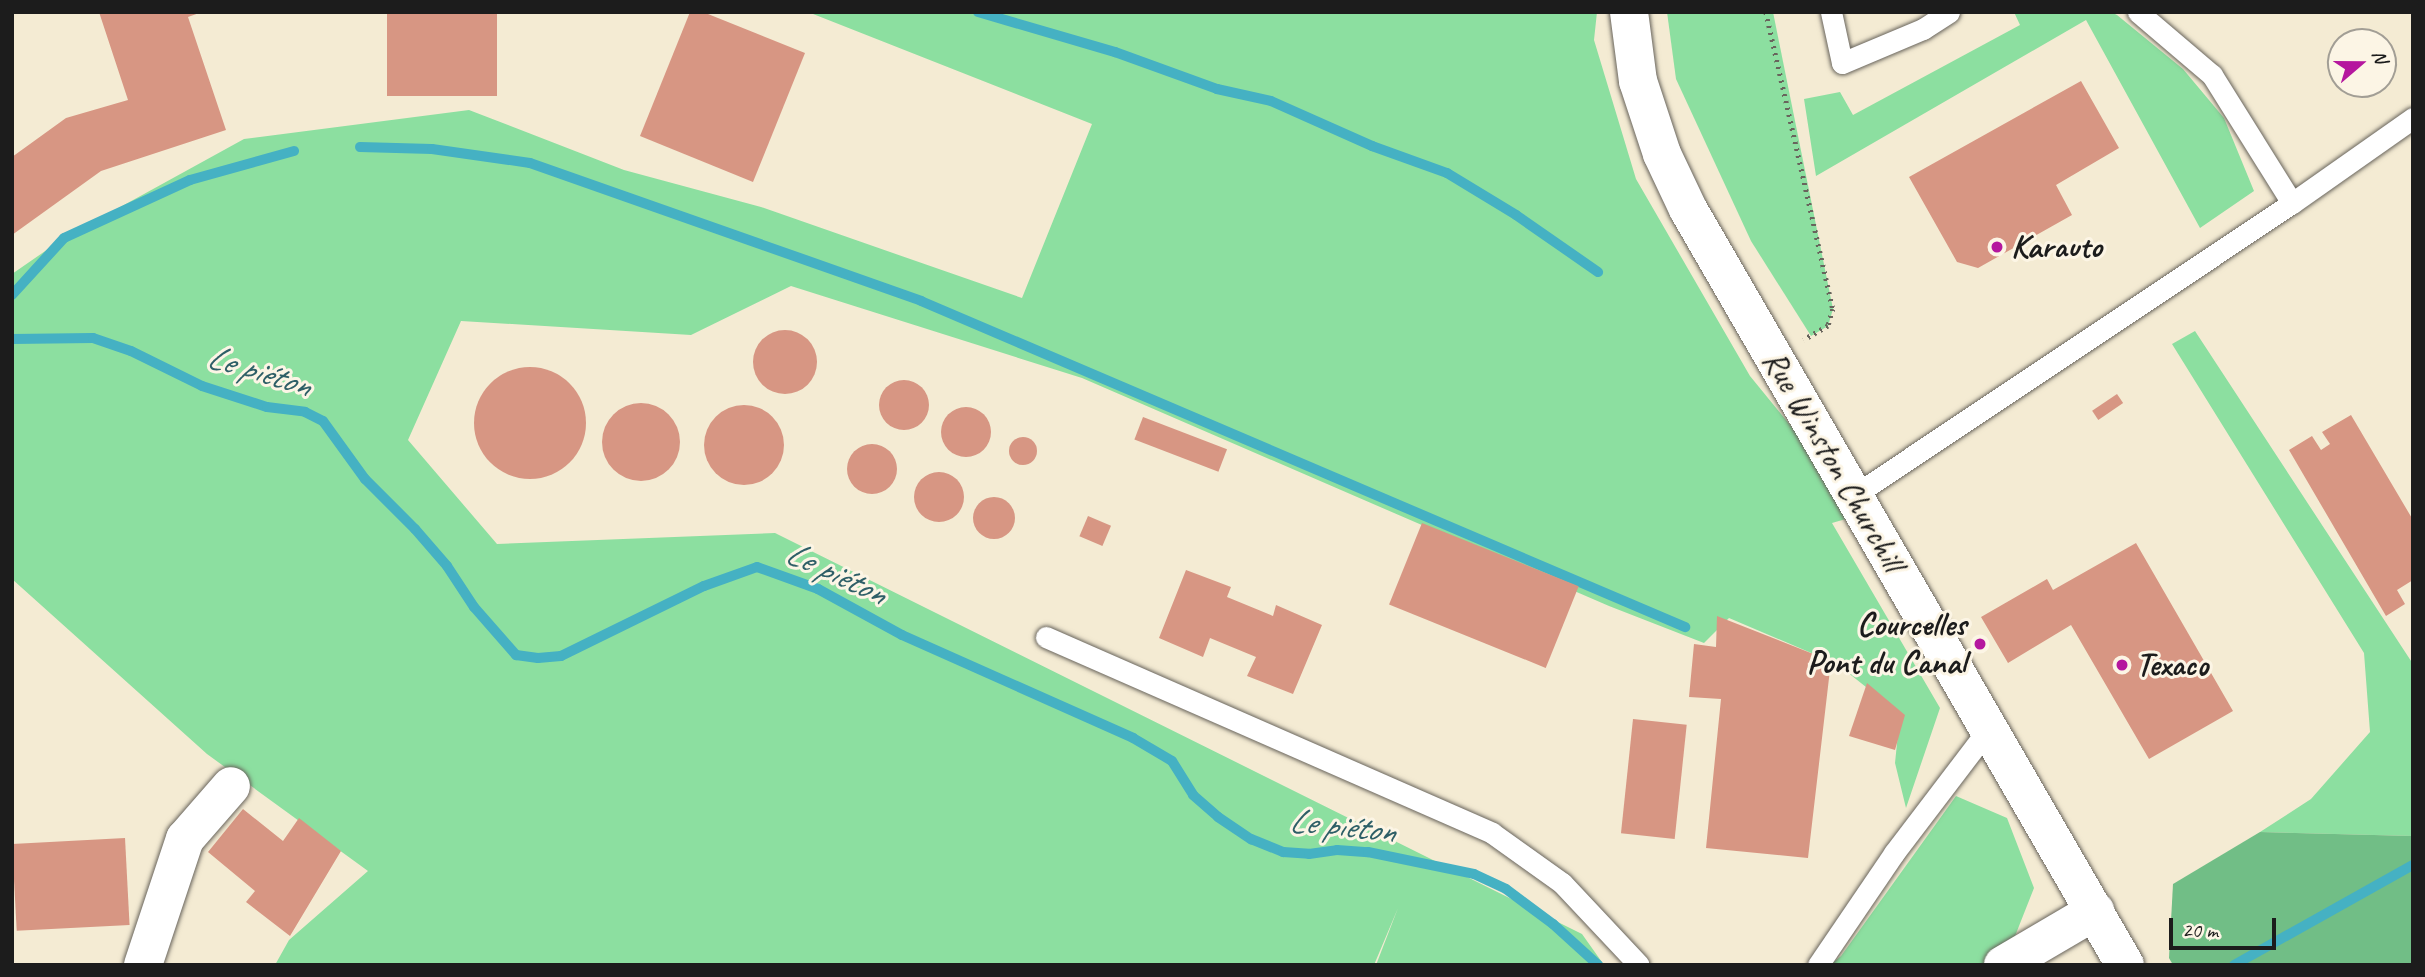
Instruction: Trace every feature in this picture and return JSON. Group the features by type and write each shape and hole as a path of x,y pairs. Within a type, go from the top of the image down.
{"main road":[{"name":"Rue Winston Churchill","path":"1629,12 1638,81 1662,154 1688,209 1928,622 1987,731 2125,965"},
{"path":"143,965 185,839 231,786"},
{"path":"2003,965 2095,911"}],"lane":[{"path":"1831,12 1842,63 1923,29 1949,12"},
{"path":"2138,12 2212,75 2292,203"},
{"path":"1853,496 2292,203 2413,118"},
{"path":"1046,636 1492,833 1562,883 1639,965"},
{"path":"1818,965 1895,853 1987,731"}],"path":[{"path":"1766,12 1833,309 1828,326 1773,359"}],"green space":[{"path":"808,12 1597,12 1594,40 1636,179 1750,376 1863,514 1832,523 1940,708 1906,808 1895,763 1900,714 1837,664 1729,618 1704,643 1609,606 1082,378 791,286 691,335 461,321 408,440 497,544 775,533 1582,934 1604,965 1376,965 1398,908 1374,965 275,965 289,940 368,871 207,754 12,579 12,274 64,238 244,139 469,110 624,170 761,207 1022,298 1092,124"},
{"path":"1667,12 1773,12 1833,309 1828,326 1811,336 1751,241 1676,79"},
{"path":"2014,12 2111,12 2117,15 2183,69 2224,118 2254,191 2200,228 2086,20 1816,176 1804,99 1840,92 1853,115 2020,25"},
{"path":"2195,331 2413,664 2413,836 2260,832 2311,799 2370,732 2364,653 2172,344"},
{"path":"1956,796 2007,818 2034,888 2004,964 1830,965 1841,956"},
{"path":"2260,832 2413,836 2413,965 2173,965 2169,958 2173,884"}],"building":[{"path":"99,12 202,12 188,17 226,130 101,171 12,235 12,157 66,118 128,100"},
{"path":"387,12 497,12 497,96 387,96"},
{"path":"690,12 703,12 805,53 753,182 640,136"},
{"path":"2081,81 2119,148 2056,185 2072,215 1978,268 1957,262 1909,177"},
{"path":"785,330 803,336 811,344 817,362 811,380 803,388 785,394 767,388 759,380 753,362 759,344 767,336"},
{"path":"530,367 551,371 570,383 582,402 586,423 582,444 570,463 551,475 530,479 509,475 490,463 478,444 474,423 478,402 490,383 509,371"},
{"path":"904,380 921,388 929,405 921,422 904,430 887,422 879,405 887,388"},
{"path":"2117,394 2123,403 2098,420 2092,411"},
{"path":"633,403 649,403 663,409 674,420 680,434 680,450 674,464 663,475 649,481 633,481 619,475 608,464 602,450 602,434 608,420 619,409"},
{"path":"744,405 759,408 772,417 781,430 784,445 781,460 772,473 759,482 744,485 729,482 716,473 707,460 704,445 707,430 716,417 729,408"},
{"path":"966,407 983,415 991,432 983,449 966,457 949,449 941,432 949,415"},
{"path":"2351,415 2413,520 2413,580 2397,590 2405,604 2386,616 2289,450 2312,436 2321,450 2330,444 2322,432"},
{"path":"1143,417 1227,449 1218,472 1134,439"},
{"path":"1023,437 1033,441 1037,451 1033,461 1023,465 1013,461 1009,451 1013,441"},
{"path":"872,444 889,452 897,469 889,486 872,494 855,486 847,469 855,452"},
{"path":"939,472 956,480 964,497 956,514 939,522 922,514 914,497 922,480"},
{"path":"994,497 1009,503 1015,518 1009,533 994,539 979,533 973,518 979,503"},
{"path":"1088,516 1111,526 1102,546 1079,536"},
{"path":"1422,523 1579,586 1546,668 1389,605"},
{"path":"2136,543 2233,711 2149,759 2071,625 2008,663 1981,617 2047,579 2053,590"},
{"path":"1186,570 1231,587 1227,597 1273,616 1276,605 1322,625 1293,694 1247,676 1256,657 1210,638 1203,657 1159,638"},
{"path":"1717,616 1831,661 1808,858 1706,848 1721,699 1689,697 1694,644 1716,647"},
{"path":"1867,683 1905,715 1895,750 1849,736"},
{"path":"1633,719 1687,725 1675,839 1621,833"},
{"path":"243,809 283,841 299,818 341,851 290,936 246,902 255,891 208,852"},
{"path":"125,838 130,925 17,931 12,844"}],"waterway":[{"path":"978,12 1115,52 1217,89 1271,101 1372,146 1447,173 1516,215 1598,272"},
{"path":"360,147 432,149 530,163 921,301 1685,627"},
{"path":"12,295 64,238 190,180 294,151"},
{"name":"Le piéton","path":"12,339 93,338 131,351 202,386 267,407 305,412 323,421 365,479 447,566 474,607 516,655 538,658 561,656 704,586 757,567 818,589 902,635 1133,738 1172,761 1193,795 1218,817 1251,839 1283,852 1368,852 1474,874 1506,889 1553,924 1598,965"},
{"name":"Le piéton","path":"2234,965 2413,865"}],"place":[{"name":"Karauto","path":"1997,247"},
{"name":"Courcelles Pont du Canal","path":"1980,644"},
{"name":"Texaco","path":"2122,665"}]}
